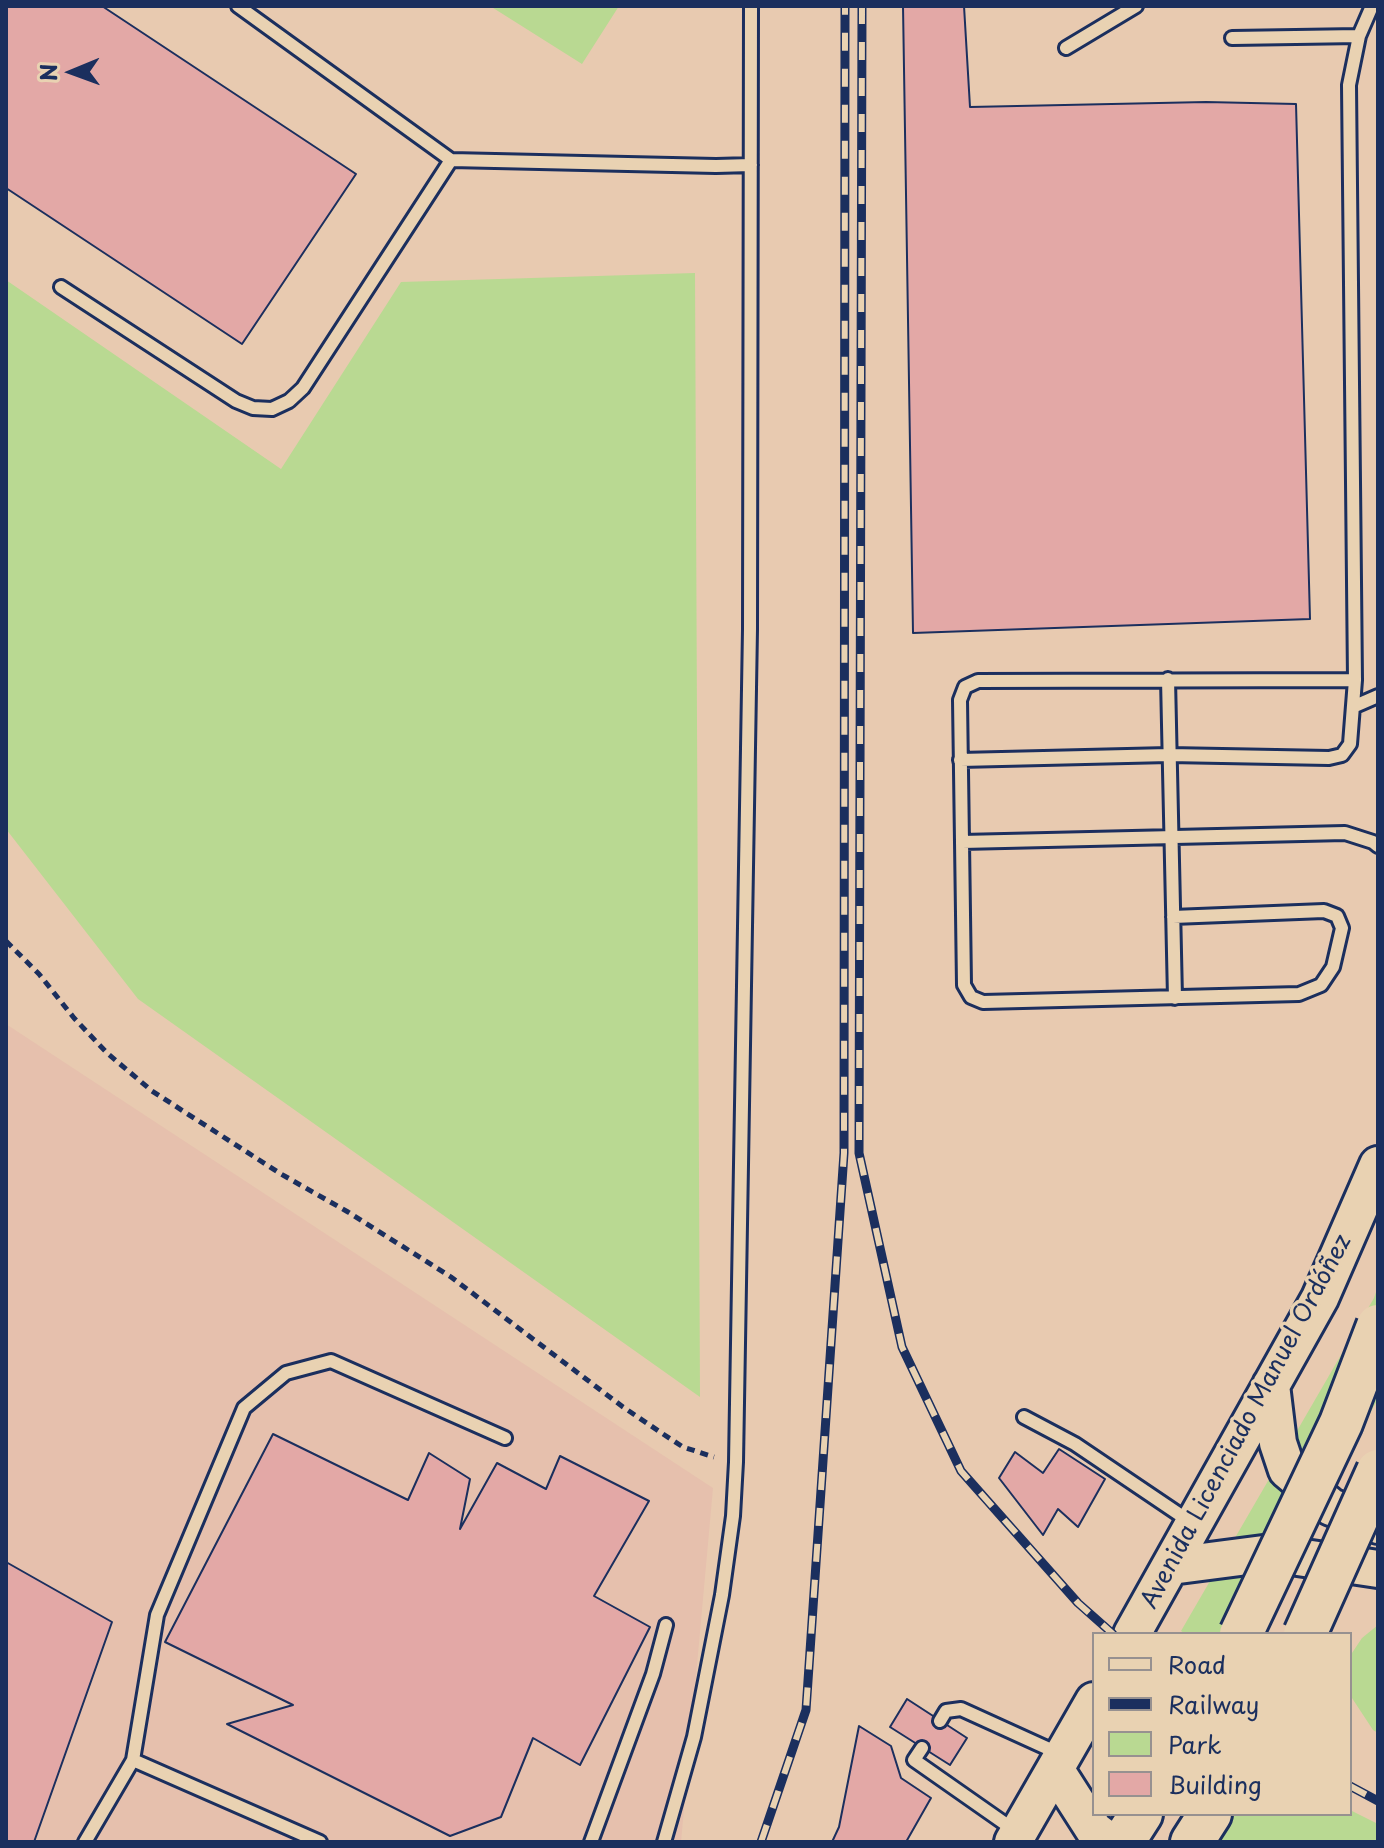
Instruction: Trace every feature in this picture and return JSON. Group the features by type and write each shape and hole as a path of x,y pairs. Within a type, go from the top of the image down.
{"main road":[{"name":"Avenida Licenciado Manuel Ordóñez","path":"1133,1632 1320,1298 1378,1165"},
{"path":"1242,1632 1341,1423 1378,1326"},
{"path":"1271,1385 1278,1443 1287,1470 1331,1507 1378,1525"},
{"path":"1306,1632 1378,1471"},
{"path":"1171,1566 1271,1553 1378,1569"},
{"path":"1016,1838 1092,1704"},
{"path":"1059,1762 1094,1830 1110,1842"},
{"path":"1123,1842 1140,1816"},
{"path":"1192,1842 1209,1816"}],"lane":[{"path":"238,6 451,160 751,165"},
{"path":"664,1842 694,1737 722,1595 733,1516 736,1462 750,629 751,6"},
{"path":"1066,48 1136,6"},
{"path":"960,760 1169,755 1329,758 1342,755 1350,744 1355,680 1349,85 1359,36 1372,6"},
{"path":"1232,38 1359,36"},
{"path":"61,287 236,401 253,408 272,409 289,401 303,388 451,160"},
{"path":"1168,679 1175,998"},
{"path":"1173,917 1324,911 1337,916 1342,928 1333,967 1321,985 1299,994 983,1002 971,997 964,985 960,700 965,687 978,681 1355,680"},
{"path":"1355,706 1378,696"},
{"path":"962,842 1345,833 1378,846"},
{"path":"86,1841 133,1760 157,1615 244,1408 286,1373 331,1361 505,1438"},
{"path":"1024,1417 1075,1444 1195,1525"},
{"path":"591,1842 653,1674 666,1625"},
{"path":"940,1721 946,1711 961,1709 1059,1762"},
{"path":"922,1748 914,1760 1016,1838"},
{"path":"133,1760 320,1842"}],"path":[{"path":"6,941 39,974 107,1053 152,1091 451,1277 623,1407 683,1447 736,1462"}],"shaded area":[{"path":"6,1024 713,1488 681,1842 6,1842"}],"green space":[{"path":"490,6 619,6 582,64"},
{"path":"695,273 700,1397 138,999 6,829 6,280 281,469 401,282"},
{"path":"1378,1286 1378,1399 1309,1523 1245,1632 1183,1632 1181,1631 1374,1298"},
{"path":"1378,1625 1378,1733 1352,1698 1352,1653 1362,1638"},
{"path":"1352,1811 1378,1824 1378,1842 1205,1842 1221,1816 1352,1816"}],"building":[{"path":"6,6 102,6 356,174 242,344 6,188"},
{"path":"903,6 964,6 970,107 1206,102 1296,104 1310,619 913,633"},
{"path":"273,1434 408,1500 429,1453 470,1479 460,1529 497,1463 546,1489 560,1456 649,1501 594,1596 650,1627 580,1765 533,1738 501,1817 450,1836 227,1724 293,1705 165,1642"},
{"path":"1059,1449 1105,1479 1078,1527 1058,1509 1043,1535 999,1478 1015,1452 1043,1473"},
{"path":"6,1562 112,1622 34,1842 6,1842"},
{"path":"907,1699 967,1738 950,1765 890,1727"},
{"path":"859,1726 891,1746 901,1778 931,1798 906,1842 832,1842 839,1827"}],"railway":[{"path":"761,1842 806,1710 844,1153 845,6"},
{"path":"862,6 859,1153 902,1347 961,1471 1078,1603 1111,1632"},
{"path":"1352,1787 1378,1801"}]}
